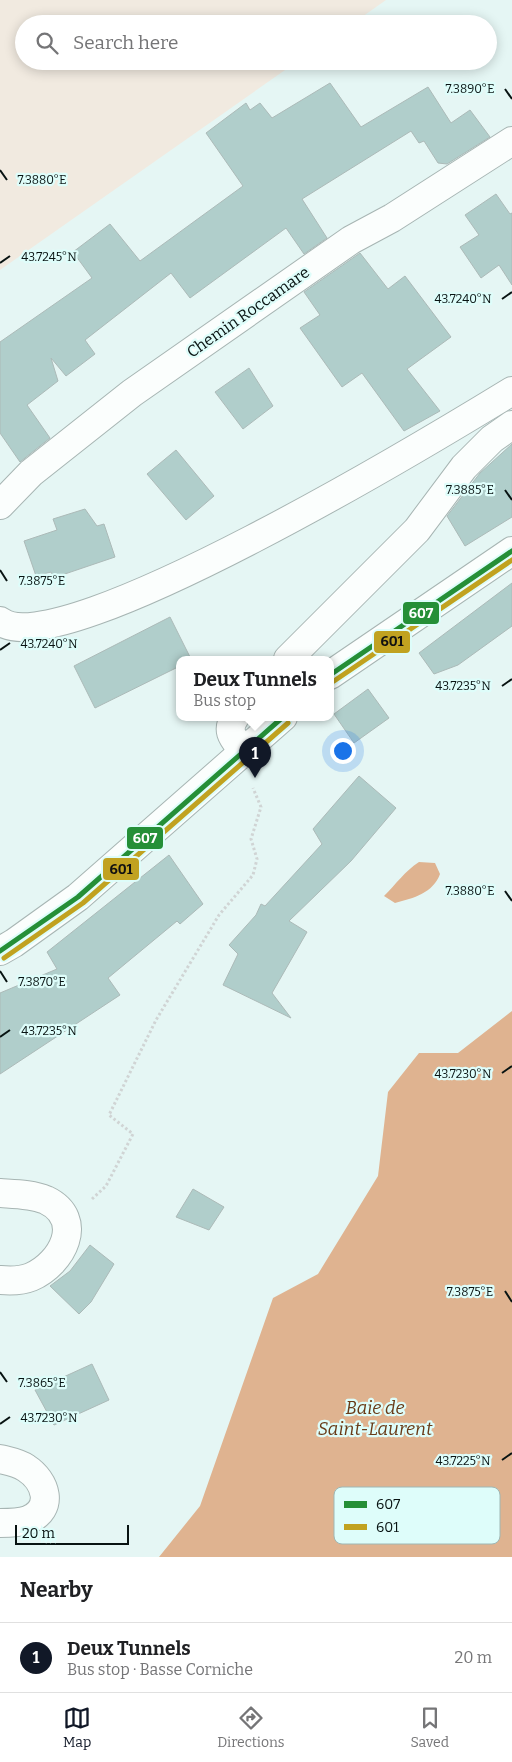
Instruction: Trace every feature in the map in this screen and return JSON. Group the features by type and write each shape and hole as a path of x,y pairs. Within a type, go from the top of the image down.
{"main road":[{"name":"Chemin Roccamare","path":"0,505 31,473 132,393 352,240 392,218 512,141"},
{"path":"0,620 26,628 78,617 140,594 327,499 512,391"},
{"path":"291,656 417,530 464,467 492,439 512,425"},
{"path":"334,672 512,551"},
{"path":"232,721 229,725 230,734 244,752"},
{"path":"0,951 14,944 78,897 279,721"},
{"path":"0,1192 32,1196 47,1201 58,1209 67,1224 66,1242 54,1261 31,1276 11,1281 0,1280"},
{"path":"0,1459 25,1467 38,1477 46,1492 45,1505 39,1513 28,1520 0,1523"}],"path":[{"path":"67,1224 106,1186 133,1134 109,1115 156,1020 219,915 253,875 258,859 252,839 260,807 253,788"}],"shaded area":[{"path":"0,0 386,0 365,15 15,15 15,70 285,70 0,270"}],"water":[{"path":"419,862 435,863 440,874 433,886 416,897 395,903 384,896 405,874"},
{"name":"Baie de Saint-Laurent","path":"512,1011 512,1557 159,1557 200,1506 273,1298 318,1274 378,1176 388,1092 419,1053 458,1053"}],"building":[{"path":"330,83 361,127 428,87 451,123 470,110 490,137 447,164 438,163 424,141 419,143 411,131 302,199 327,238 304,254 286,228 190,298 171,273 85,340 95,354 66,376 51,358 58,381 27,405 50,438 20,462 0,433 0,342 92,278 73,252 110,224 140,261 243,186 206,133 246,103 250,110 260,103 272,118"},
{"path":"496,194 510,214 512,213 512,285 499,265 481,278 460,247 479,235 465,215"},
{"path":"360,253 388,289 405,276 451,337 407,369 440,411 404,431 362,373 342,387 300,328 320,315 304,292"},
{"path":"249,368 273,406 243,429 215,392"},
{"path":"512,444 512,517 465,546 447,516 480,473"},
{"path":"176,450 214,496 186,520 147,474"},
{"path":"85,509 97,526 104,524 115,557 53,578 51,572 36,576 24,541 57,530 53,519"},
{"path":"512,583 512,626 458,665 434,674 419,653"},
{"path":"170,617 190,656 176,656 176,668 95,708 74,666"},
{"path":"368,689 389,718 354,743 334,714"},
{"path":"359,776 396,808 351,861 289,921 307,932 272,993 291,1018 223,985 238,954 229,945 256,915 261,904 265,906 322,844 313,829"},
{"path":"169,855 203,904 180,924 177,921 108,978 120,995 0,1074 0,993 57,969 47,952"},
{"path":"193,1189 224,1207 209,1230 176,1217"},
{"path":"90,1245 114,1264 91,1302 79,1314 50,1286 70,1271"},
{"path":"92,1364 109,1400 54,1425 35,1390"}],"transit line":[{"name":"607","path":"334,672 512,551"},
{"name":"601","path":"334,681 512,560"},
{"name":"607","path":"0,951 78,897 278,721"},
{"name":"601","path":"4,958 83,903 288,723"}],"place":[{"name":"Deux Tunnels","path":"255,778"}]}
